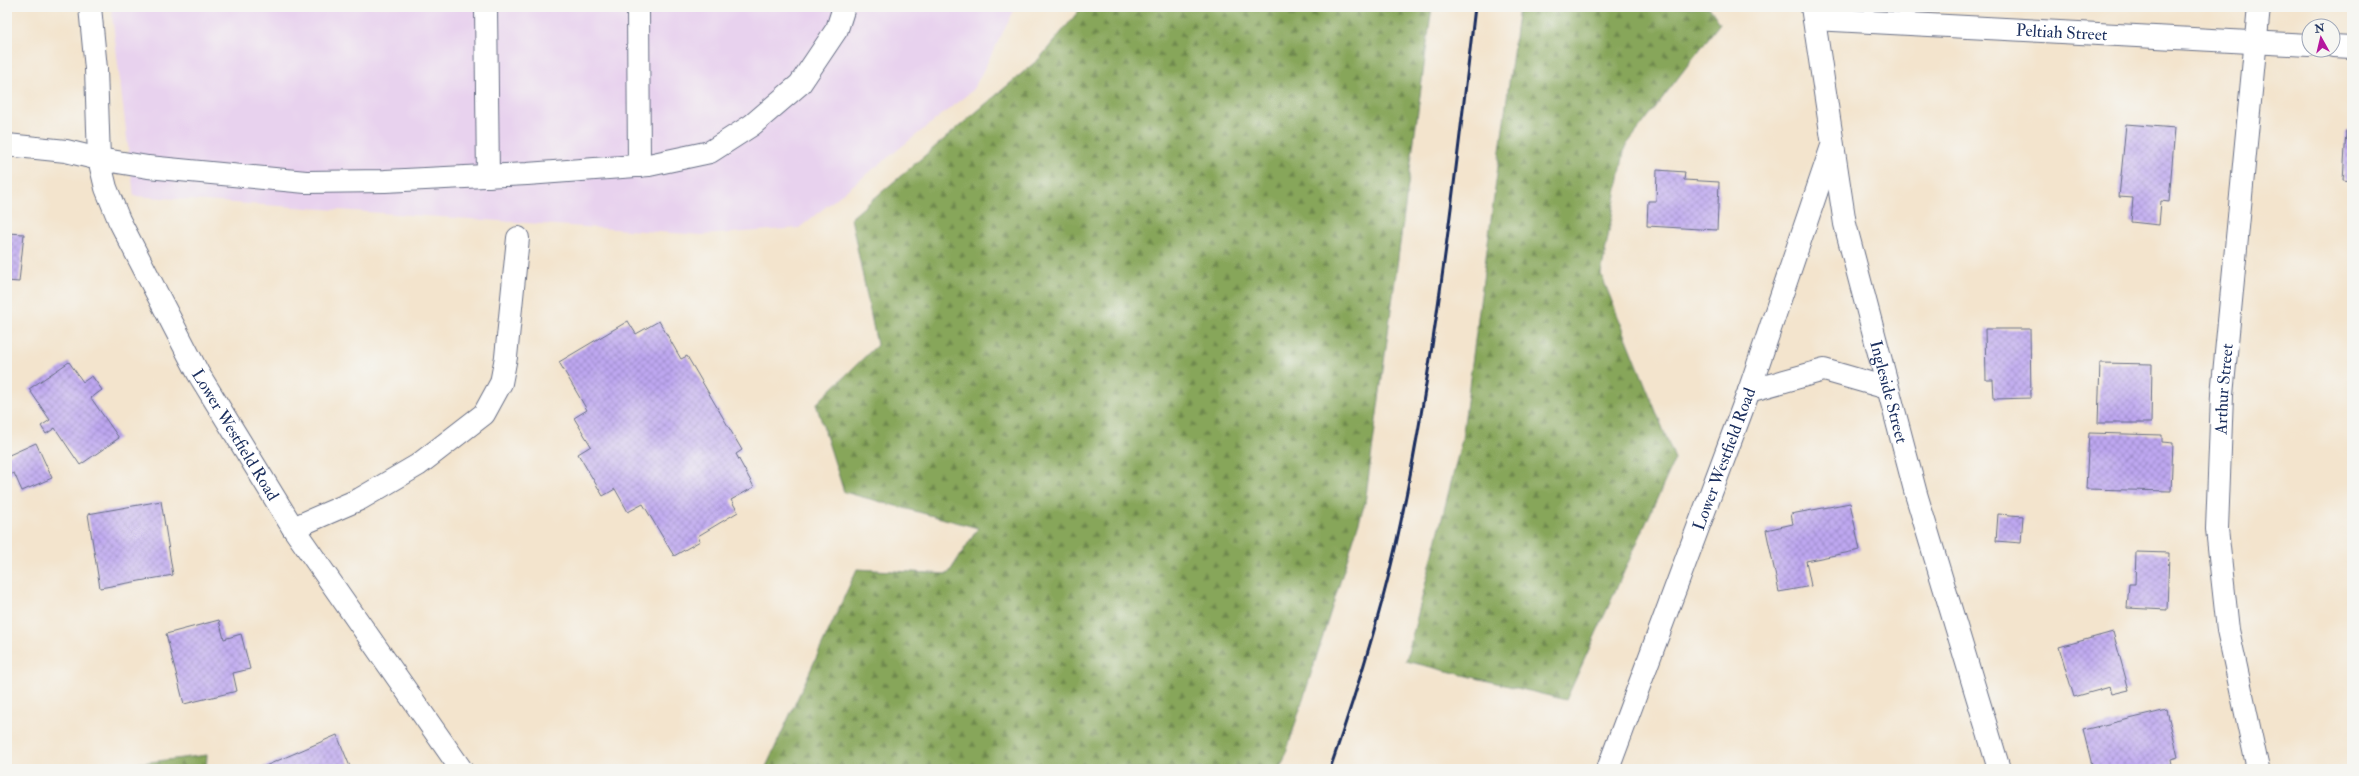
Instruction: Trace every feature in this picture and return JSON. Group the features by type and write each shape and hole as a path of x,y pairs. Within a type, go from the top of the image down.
{"street":[{"name":"Lower Westfield Road","path":"90,7 96,69 99,159 106,188 119,220 198,373 293,528 461,769"},
{"path":"486,7 488,176"},
{"path":"638,7 639,166"},
{"path":"7,145 66,151 99,159 148,167 306,182 385,181 639,166 710,152 752,125 800,84 837,29 844,7"},
{"name":"Arthur Street","path":"2258,769 2228,630 2217,529 2222,395 2259,7"},
{"name":"Peltiah Street","path":"1813,13 2301,44"},
{"name":"Ingleside Street","path":"1813,13 1845,224 1916,494 1999,769"},
{"path":"2341,46 2352,47"},
{"name":"Lower Westfield Road","path":"1608,769 1749,391 1832,146"},
{"path":"293,528 360,499 418,465 484,414 501,383 506,357 518,238"},
{"path":"1749,391 1824,370 1887,388"}],"shaded area":[{"path":"111,7 1016,7 973,90 799,228 702,235 134,196"}],"green space":[{"path":"1082,7 1432,7 1365,503 1281,769 765,769 857,569 948,574 978,528 844,492 816,404 877,345 851,218 1040,58"},
{"path":"1519,7 1709,7 1720,23 1625,147 1601,274 1675,459 1566,700 1406,661 1462,439"},
{"path":"207,755 206,769 92,769"}],"building":[{"path":"2126,124 2175,128 2169,202 2161,201 2159,225 2131,222 2133,198 2119,197"},
{"path":"2346,131 2352,131 2352,181 2343,180"},
{"path":"1657,170 1685,172 1684,180 1719,182 1717,230 1647,226 1648,201 1656,201"},
{"path":"7,233 24,234 19,282 7,281"},
{"path":"628,321 636,334 659,321 681,359 687,356 742,450 736,454 754,487 731,500 738,512 698,536 700,541 674,556 643,504 628,512 615,489 603,496 578,454 591,446 574,418 587,410 559,362"},
{"path":"1985,329 2030,329 2031,398 1994,399 1993,380 1986,380"},
{"path":"69,362 83,382 92,376 102,390 91,398 119,438 80,465 55,428 46,434 41,426 50,420 29,389"},
{"path":"2100,363 2152,364 2151,423 2098,423"},
{"path":"2089,433 2162,435 2162,442 2173,443 2171,491 2086,489"},
{"path":"36,443 52,478 22,491 14,473 7,476 7,456"},
{"path":"161,501 173,575 100,588 88,514"},
{"path":"1850,503 1860,550 1806,561 1811,586 1779,592 1766,530 1793,524 1791,514"},
{"path":"1998,514 2023,516 2021,543 1996,541"},
{"path":"2136,552 2169,553 2167,610 2127,608 2129,584 2135,584"},
{"path":"219,620 224,639 241,634 250,669 233,673 237,691 184,704 166,634"},
{"path":"2113,632 2129,690 2112,694 2110,687 2074,697 2059,647"},
{"path":"2167,710 2178,757 2171,759 2173,769 2093,769 2083,730"},
{"path":"337,735 351,769 263,769 263,767"}],"railway":[{"path":"1330,769 1351,708 1387,584 1401,521 1425,394 1435,329 1475,7"}]}
